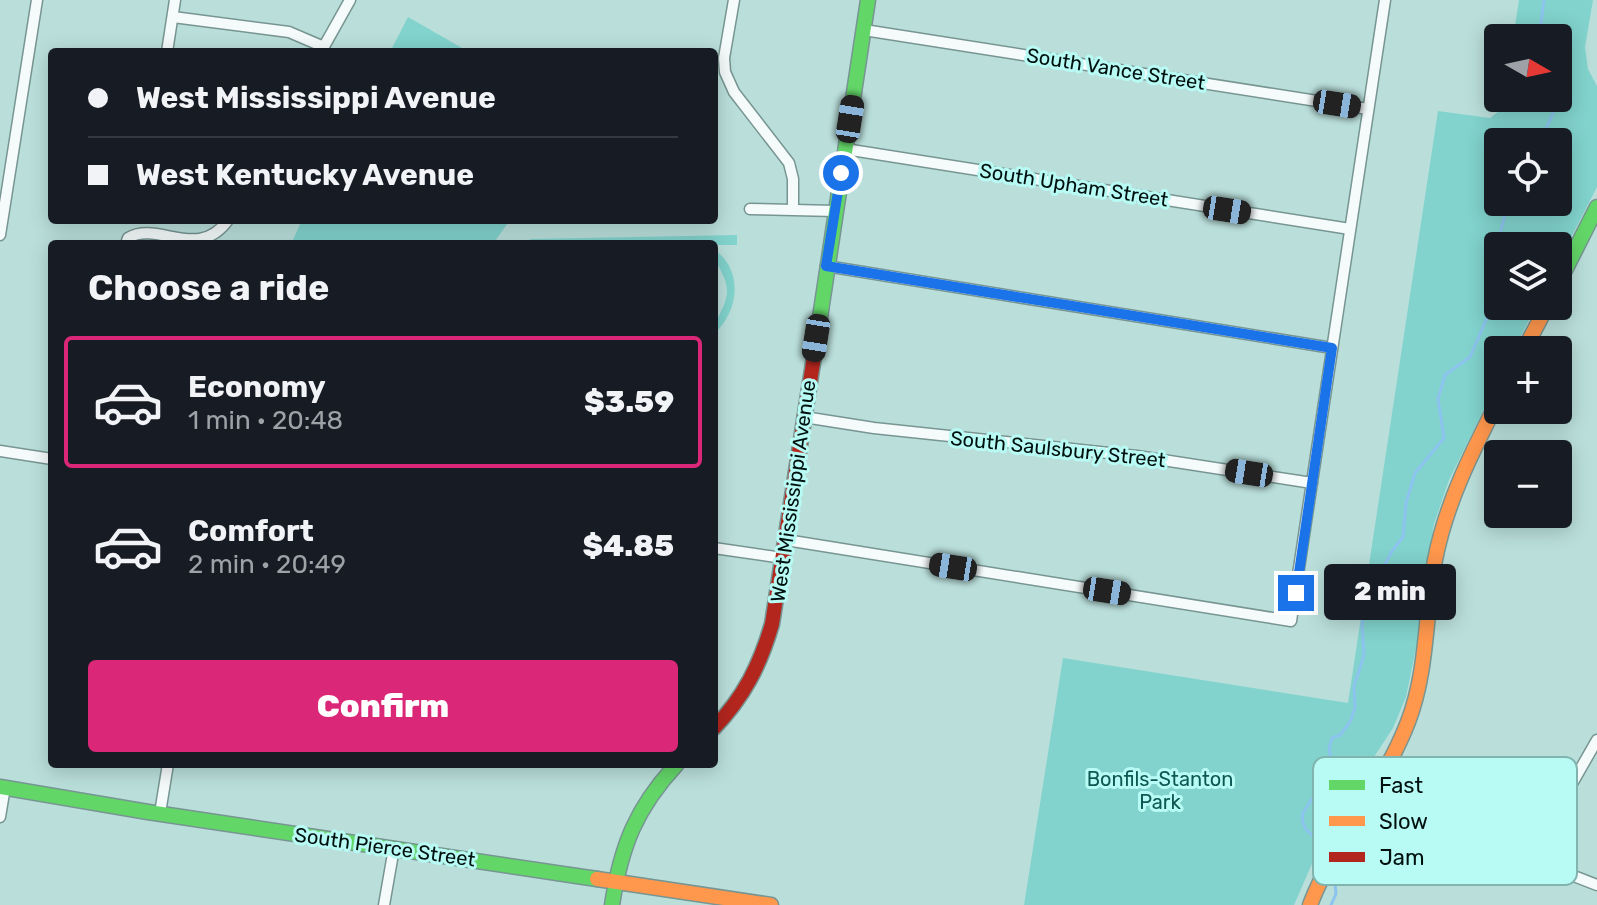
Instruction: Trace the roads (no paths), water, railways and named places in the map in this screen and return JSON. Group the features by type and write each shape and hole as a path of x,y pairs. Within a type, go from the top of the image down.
{"street":[{"path":"0,235 37,0"},
{"path":"168,48 175,0"},
{"path":"324,48 350,0"},
{"path":"734,0 724,58 725,72 734,92 789,163 793,179 793,209"},
{"name":"West Mississippi Avenue","path":"718,724 741,698 760,665 770,636 868,0"},
{"path":"786,540 1291,621 1385,0"},
{"path":"173,17 289,32 321,48"},
{"name":"South Vance Street","path":"864,30 1368,109"},
{"name":"South Upham Street","path":"845,149 1350,229"},
{"path":"1572,256 1597,207"},
{"path":"750,209 835,211"},
{"path":"127,240 134,234 197,240 214,234 224,224"},
{"path":"826,266 1332,348"},
{"name":"South Saulsbury Street","path":"804,417 874,428 1137,456 1312,483"},
{"path":"1392,757 1417,697 1434,563 1444,522 1465,466 1486,424"},
{"path":"0,451 48,458"},
{"path":"718,549 783,558"},
{"path":"1577,775 1597,740"},
{"path":"160,813 167,768"},
{"path":"612,905 621,852 639,809 674,768"},
{"path":"0,817 2,787"},
{"name":"South Pierce Street","path":"2,787 771,905"},
{"path":"384,905 394,848"},
{"path":"1577,878 1597,885"},
{"path":"1310,905 1317,885"}],"waterway":[{"path":"1541,24 1544,0"},
{"path":"1546,128 1554,112"},
{"path":"1330,757 1332,738 1340,735 1350,722 1355,708 1354,686 1364,655 1362,624 1370,593 1403,537 1406,503 1415,473 1444,438 1438,399 1445,375 1470,357 1490,311 1492,302 1487,260 1498,243 1505,216"},
{"path":"1313,797 1302,818 1313,836"},
{"path":"1331,905 1336,894 1335,885"}],"park label":[{"name":"Bonfils-Stanton Park","path":"1160,790"}]}
